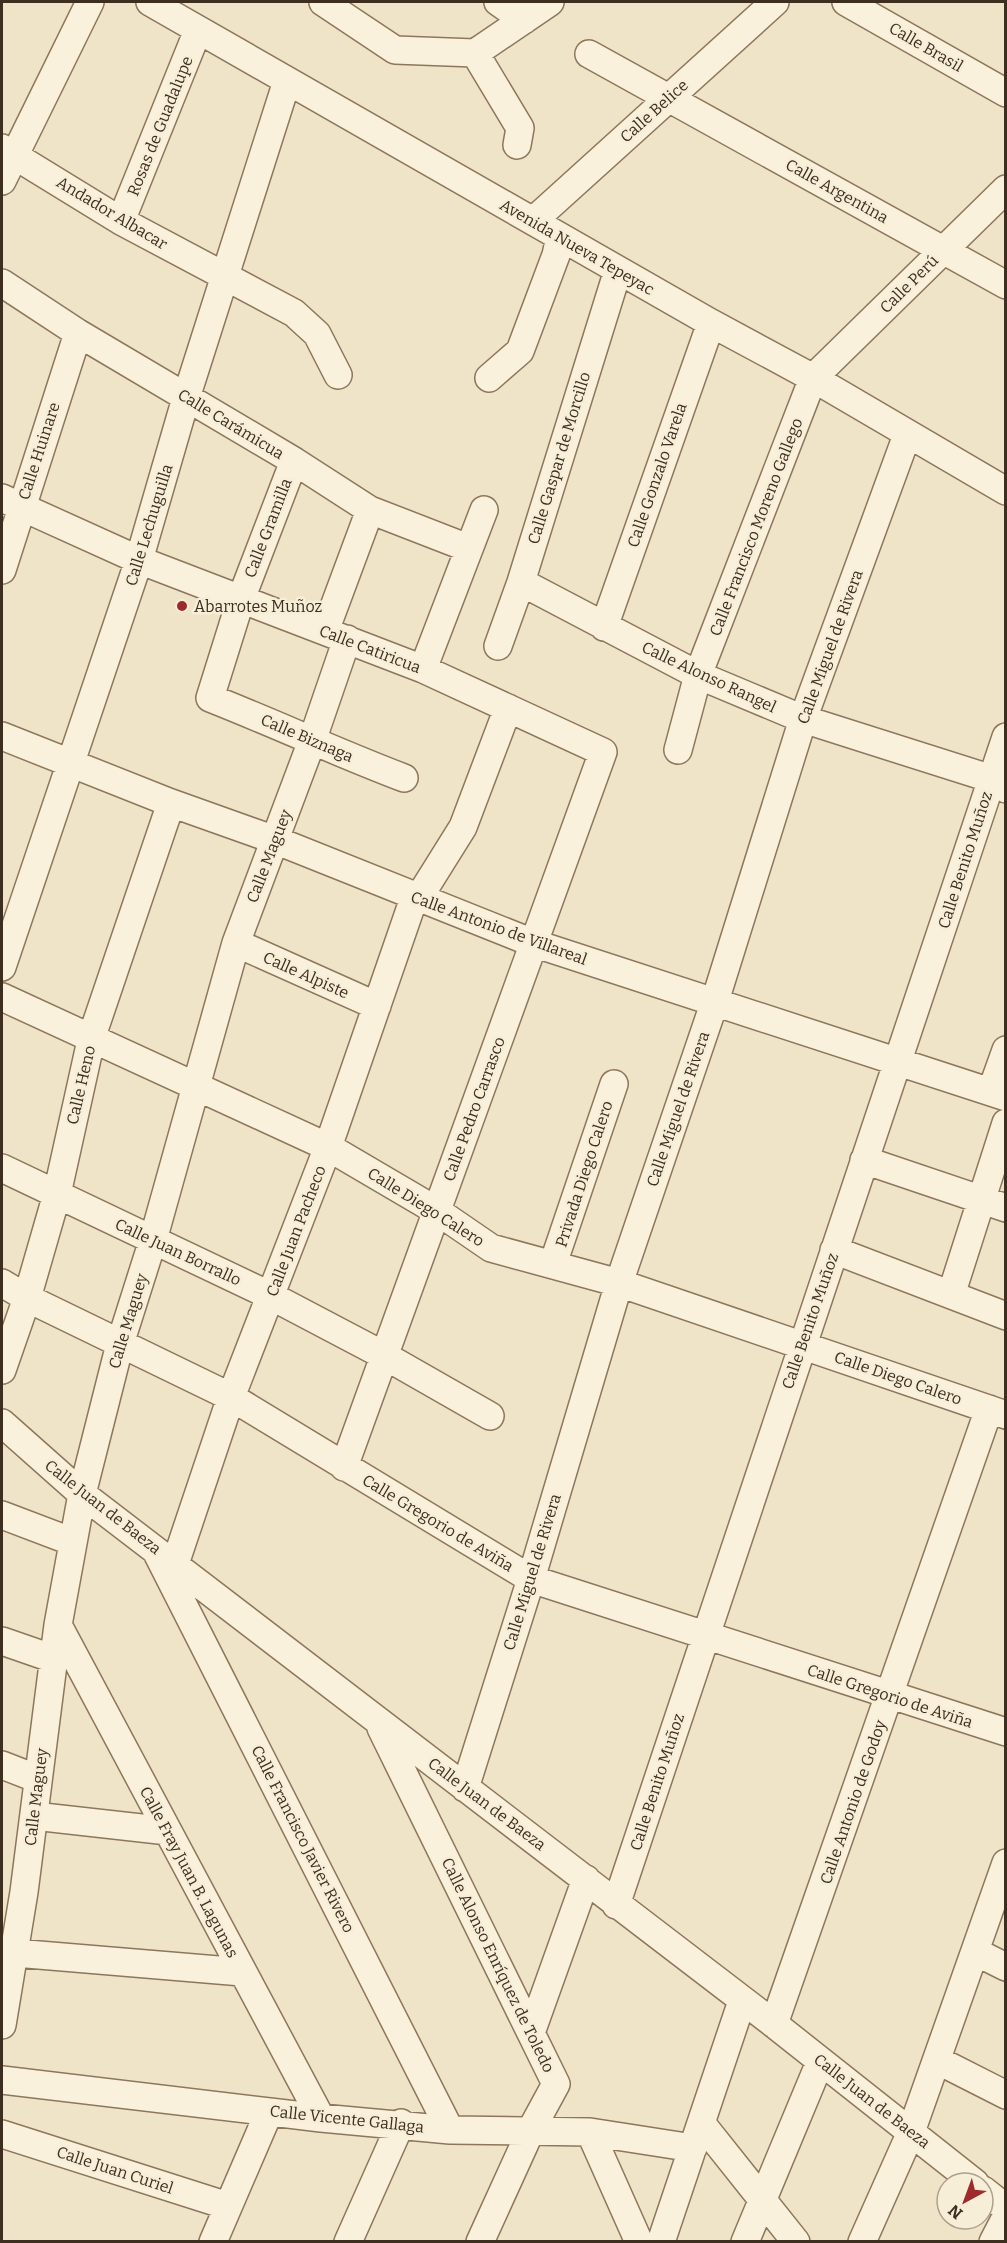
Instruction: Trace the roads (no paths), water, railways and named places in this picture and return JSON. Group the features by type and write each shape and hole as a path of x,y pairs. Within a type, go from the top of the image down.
{"street":[{"path":"2,181 7,150 90,2"},
{"name":"Avenida Nueva Tepeyac","path":"150,2 711,323 813,378 1005,491"},
{"path":"323,2 395,50 475,53 550,2"},
{"path":"498,2 524,20"},
{"name":"Calle Belice","path":"532,221 775,2"},
{"name":"Calle Brasil","path":"846,2 1005,93"},
{"name":"Rosas de Guadalupe","path":"121,221 198,30"},
{"path":"475,53 520,129 517,146"},
{"name":"Calle Argentina","path":"589,54 1005,285"},
{"name":"Calle Lechuguilla","path":"2,967 140,560 186,398 287,81"},
{"name":"Andador Albacar","path":"7,150 121,221 294,313 317,334 338,375"},
{"name":"Calle Perú","path":"813,378 1005,189"},
{"path":"489,378 520,351 556,255 560,237"},
{"name":"Calle Gaspar de Morcillo","path":"498,646 521,582 618,270"},
{"name":"Calle Carámicua","path":"2,283 78,333 294,461 370,510 468,548"},
{"name":"Calle Gonzalo Varela","path":"604,627 711,323"},
{"name":"Calle Huinare","path":"2,570 12,502 78,333"},
{"name":"Calle Francisco Moreno Gallego","path":"678,750 698,675 813,378"},
{"name":"Calle Miguel de Rivera","path":"465,1788 531,1580 619,1283 715,1001 803,719 907,435"},
{"name":"Calle Gramilla","path":"210,698 241,599 294,461"},
{"name":"Calle Catiricua","path":"12,502 140,560 423,669 603,752"},
{"name":"Calle Maguey","path":"3,2011 15,1953 13,1889 34,1816 58,1625 82,1494 120,1344 153,1240 236,944 312,741 336,635 370,510"},
{"path":"423,669 484,510"},
{"name":"Calle Alonso Rangel","path":"521,582 698,675 803,719 999,784"},
{"name":"Calle Biznaga","path":"210,698 404,778"},
{"name":"Calle Juan Pacheco","path":"165,1556 231,1397 328,1147 416,898 463,827 508,708"},
{"name":"Calle Antonio de Villareal","path":"2,736 171,803 275,840 533,943 998,1094"},
{"name":"Calle Benito Muñoz","path":"616,1905 801,1344 898,1060 999,784 1005,737"},
{"name":"Calle Pedro Carrasco","path":"344,1467 603,752"},
{"name":"Calle Heno","path":"2,1370 27,1298 57,1194 92,1036 171,803"},
{"name":"Calle Alpiste","path":"236,944 377,1006"},
{"name":"Calle Diego Calero","path":"2,997 92,1036 196,1087 328,1147 437,1211 491,1248 619,1283 997,1412"},
{"path":"998,1094 1005,1050"},
{"name":"Privada Diego Calero","path":"554,1264 614,1084"},
{"path":"951,1295 993,1204 1005,1123"},
{"path":"864,1160 993,1204"},
{"name":"Calle Juan Borrallo","path":"2,1168 271,1296 385,1356 490,1416"},
{"path":"834,1250 1005,1316"},
{"name":"Calle Gregorio de Aviña","path":"2,1283 27,1298 231,1397 531,1580 1005,1732"},
{"name":"Calle Antonio de Godoy","path":"774,2025 890,1696 997,1412"},
{"name":"Calle Juan de Baeza","path":"2,1423 82,1494 586,1879 616,1905 960,2171"},
{"path":"2,1515 73,1542"},
{"name":"Calle Francisco Javier Rivero","path":"165,1556 450,2130"},
{"name":"Calle Fray Juan B. Lagunas","path":"58,1625 321,2118"},
{"path":"2,1641 54,1659"},
{"name":"Calle Alonso Enríquez de Toledo","path":"378,1721 532,2030 556,2084 531,2130 480,2241"},
{"path":"2,1765 38,1779"},
{"path":"34,1816 168,1831"},
{"path":"862,2241 911,2132 976,1952 1005,1863"},
{"path":"532,2030 586,1879"},
{"path":"976,1952 1005,1967"},
{"path":"15,1953 242,1972"},
{"path":"661,2241 742,2001"},
{"path":"937,2060 1005,2095"},
{"path":"745,2241 820,2062"},
{"name":"Calle Vicente Gallaga","path":"2,2080 321,2118 401,2123 450,2130 531,2130 698,2136"},
{"path":"213,2241 269,2112"},
{"path":"348,2241 401,2123"},
{"path":"590,2132 639,2241"},
{"name":"Calle Juan Curiel","path":"2,2134 228,2206"},
{"path":"698,2136 763,2198 796,2241"},
{"path":"993,2241 1005,2217"}],"place":[{"name":"Abarrotes Muñoz","path":"182,606"}]}
